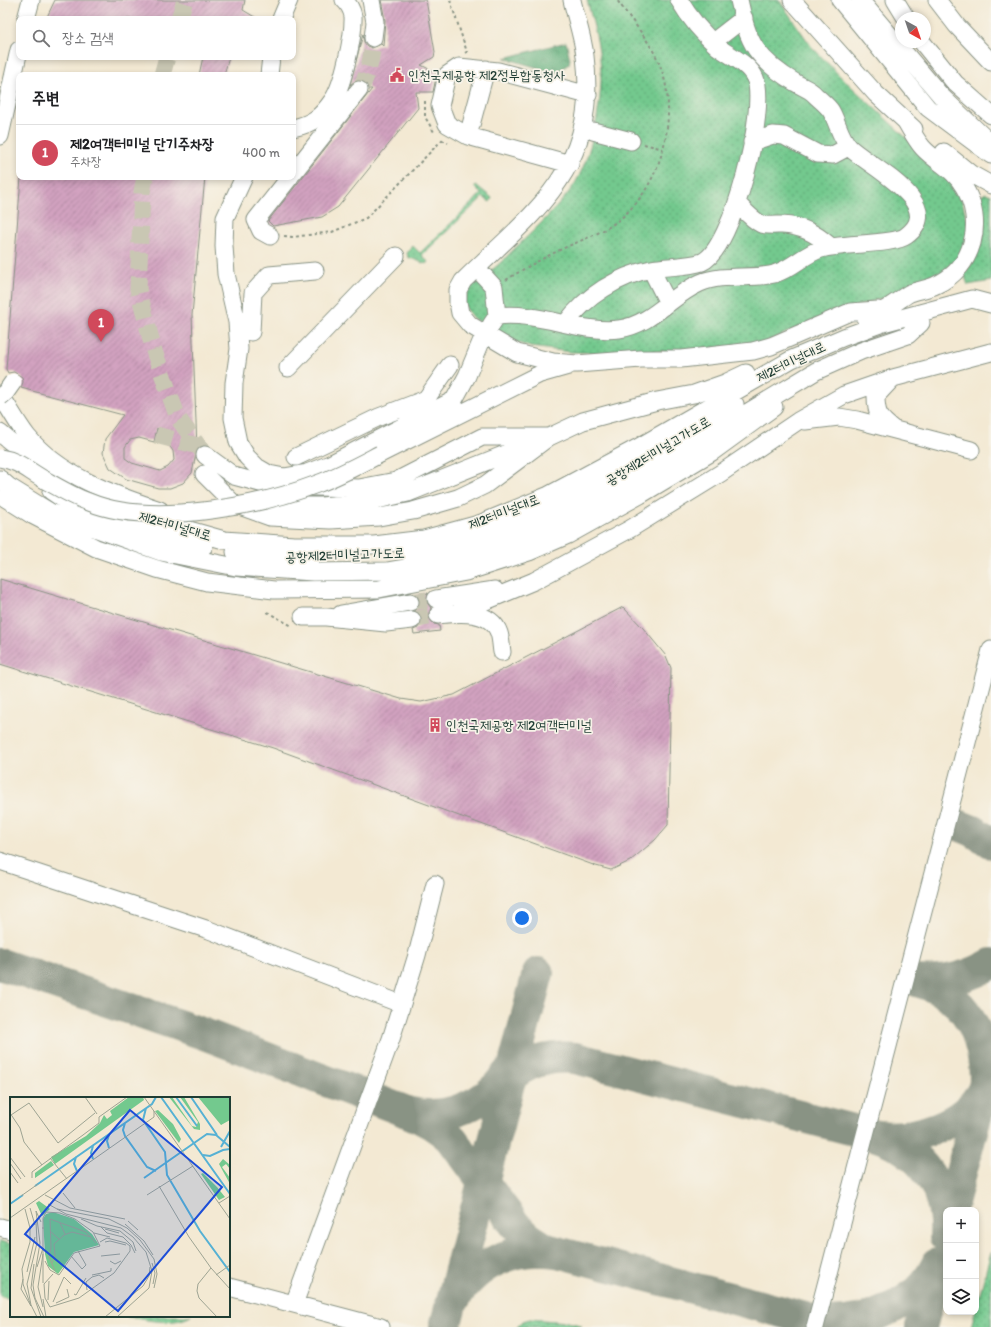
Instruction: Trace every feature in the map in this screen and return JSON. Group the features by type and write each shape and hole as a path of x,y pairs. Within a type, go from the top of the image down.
{"street":[{"path":"27,16 31,0"},
{"path":"282,16 289,0"},
{"path":"296,127 312,123 333,100 341,80 351,39 353,15 344,0"},
{"path":"371,0 375,22 373,38"},
{"path":"572,0 585,54 588,95 582,136 570,164 558,183 538,208 463,281 458,290 458,302 460,313 470,325 499,344 517,353 534,358 577,364"},
{"path":"566,323 575,311 596,293 633,274 651,269 702,262 711,256 718,247 737,203 751,155 756,113 755,78 744,65 713,42 690,16 680,0"},
{"path":"488,329 513,314 528,315 596,328 618,329 639,324 682,291 712,279 773,274 787,269 817,250 830,246 886,241 905,237 917,222 918,211 911,195 848,147 831,111 814,92 796,83 771,65 757,50 747,32 739,0"},
{"path":"800,0 829,40 876,94 906,122 971,174 991,185"},
{"path":"840,0 928,108 991,155"},
{"path":"852,0 857,9 936,102 991,149"},
{"path":"860,0 941,96 991,144"},
{"path":"870,0 895,31"},
{"path":"895,0 902,12"},
{"path":"937,0 957,26 991,62"},
{"path":"943,0 957,26"},
{"path":"713,42 744,18"},
{"path":"909,48 944,92 991,140"},
{"path":"927,48 955,83 991,115"},
{"path":"0,136 17,60"},
{"path":"269,72 271,60"},
{"path":"755,78 771,65"},
{"path":"570,164 468,136 447,124 440,106 447,75 459,67 486,69 588,95"},
{"path":"468,136 486,69"},
{"path":"296,169 359,90"},
{"path":"276,506 321,506 368,502 408,493 549,437 584,421 650,403 694,394 725,383 821,337 885,310 910,293 936,285 952,274 968,255 973,244 975,225 972,204 964,186 949,169 922,147 906,122"},
{"path":"593,131 631,141"},
{"path":"752,142 773,135 784,136 818,154 833,154 848,147"},
{"path":"243,180 226,218 224,253 226,274 237,322 239,349 234,384 232,418 238,442 247,457 257,468 269,474 284,477 307,473 330,464 454,400 467,376 488,329 488,281"},
{"path":"270,236 261,231 256,220 288,180"},
{"path":"737,203 756,221 763,225 804,228 812,232 830,246"},
{"path":"288,368 396,256"},
{"path":"702,262 712,279"},
{"path":"651,269 668,303"},
{"path":"251,332 253,293 269,275 315,271"},
{"path":"0,459 14,460 46,481 88,502 113,509 160,514 217,508 290,494 318,484 540,374 577,364 641,359 681,359 753,350 770,346 850,312 885,310 954,294 972,299"},
{"name":"제2터미널대로","path":"0,433 56,477 90,495 136,515 170,526 224,540 294,546 374,545 424,539 465,528 549,495 637,448 792,359 882,323 972,299 991,304"},
{"name":"제2터미널대로","path":"0,479 8,486 50,512 161,552 236,567 313,572 388,571 467,557 545,528 628,485 816,370 860,351 908,335 921,323 967,311 991,308"},
{"name":"공항제2터미널고가도로","path":"0,459 81,511 144,532 220,550 279,557 376,556 426,551 483,536 555,510 625,472 787,374 836,350 921,323"},
{"name":"공항제2터미널고가도로","path":"0,494 32,515 96,548 157,569 207,582 274,590 379,589 466,572 528,552 568,535 640,495 712,452 810,382 845,364 884,349 892,341"},
{"path":"457,613 534,581 668,507 798,421 844,395 892,378 991,352"},
{"path":"296,457 379,417 426,399 450,365"},
{"path":"892,378 876,396 876,407 880,419 896,432"},
{"path":"13,382 6,392 0,395 27,436 51,460 76,476 120,497 160,510 170,526"},
{"path":"798,421 839,417 857,420 896,432 971,450"},
{"path":"205,455 234,476 271,486 359,488 396,481 482,437 549,437"},
{"path":"204,474 234,504 270,517 331,520 379,517 413,511 458,498 485,485 549,437"},
{"path":"436,599 493,591 534,581"},
{"path":"326,617 410,602"},
{"path":"438,615 457,613 478,614 492,623 499,632 502,652"},
{"path":"303,617 326,617 386,623 412,620"},
{"path":"815,1327 991,650"},
{"path":"0,861 209,930 401,1004"},
{"path":"294,1304 391,1039 417,955 435,884"},
{"path":"0,1227 10,1230"},
{"path":"230,1287 381,1327"}],"path":[{"path":"450,0 466,52 460,54"},
{"path":"488,281 600,233 617,221 636,204 652,182 663,149 669,102 663,74 653,50 617,0"},
{"path":"427,97 424,104 425,117 432,130 442,140 448,143"},
{"path":"270,236 293,237 332,232 366,218 442,140"},
{"path":"631,141 663,149"}],"green space":[{"path":"587,0 779,0 811,46 841,77 958,186 970,231 957,260 932,282 812,321 762,344 723,349 616,353 571,352 530,347 502,337 472,317 464,305 466,294 473,282 488,273 501,262 556,208 572,188 586,161 595,126 601,90 598,44"},
{"path":"566,42 570,59 569,64 555,73 505,58"},
{"path":"476,185 492,198 490,202 483,197 422,255 428,262 426,264 408,257 407,253 413,246 420,253 481,194 474,187"},
{"path":"986,193 991,195 991,281 968,285 964,274 976,255 983,237 984,228 982,208 979,197"},
{"path":"0,1241 10,1244 10,1299 0,1296"},
{"path":"991,1252 991,1327 971,1327 974,1315 979,1315 979,1297"},
{"path":"128,1317 188,1317 166,1322"},
{"path":"530,1319 568,1322 581,1325 581,1327 517,1327 523,1321"}],"building":[{"path":"55,0 245,0 243,10 253,16 47,16"},
{"path":"381,0 426,0 435,52 434,57 421,65 437,73 433,92 416,92 418,108 338,207 322,217 273,226 268,221 372,89 369,89 366,82 361,80 355,81 350,85 363,34 364,42 367,46 372,48 381,44 383,46 385,20"},
{"path":"202,60 228,60 225,72 200,72"},
{"path":"21,180 205,180 192,315 197,449 192,473 183,483 170,488 158,488 126,479 110,468 103,453 105,439 123,415 21,388 23,382 22,377 14,372 8,373 6,369","holes":["157,428 173,451 174,460 168,467 160,471 132,463 125,458 125,447 130,440 139,438 154,442"]},
{"name":"인천국제공항 제2여객터미널","path":"0,579 401,699 421,702 454,695 623,607 666,656 671,668 668,825 655,840 630,861 611,870 596,866 273,748 0,664"},
{"path":"428,593 426,601 431,608 428,616 434,624 439,625 440,631 414,634 413,630 418,628 422,619 420,614 415,611 420,600 416,595"}],"taxiway":[{"path":"958,825 973,831 991,843"},
{"path":"0,964 204,1034 407,1112 426,1121 443,1132 453,1141 516,1226 529,1238 546,1249 839,1327"},
{"path":"918,981 947,980 965,976 991,964"},
{"path":"445,1327 538,973"},
{"path":"917,981 934,987 949,996 970,1019 977,1033 981,1048 985,1083"},
{"path":"493,1091 512,1075 530,1064 551,1059 575,1058 877,1136 907,1151 919,1162 929,1174 937,1188 943,1208"},
{"path":"952,1207 991,1060"},
{"path":"412,1113 439,1115 465,1108 488,1094 506,1075"},
{"path":"878,1136 892,1137 938,1128 964,1113 975,1102 983,1090"},
{"path":"455,1298 474,1275 485,1266 498,1260 525,1252 555,1252"},
{"path":"827,1323 843,1322 876,1315 906,1300 929,1278 937,1264"},
{"path":"921,1327 936,1271"}],"tunnel":[{"path":"180,16 185,0"},
{"path":"359,90 369,65 373,38"},
{"path":"163,72 166,60"},
{"path":"144,180 142,192 138,289 154,351 178,418 205,455"},
{"path":"156,435 198,446"},
{"path":"410,602 436,599"},
{"path":"412,620 438,615"}],"place":[{"name":"인천국제공항 제2정부합동청사","path":"397,75"},
{"name":"제2여객터미널 단기주차장","path":"101,342"},
{"name":"인천국제공항 제2여객터미널","path":"435,725"}]}
